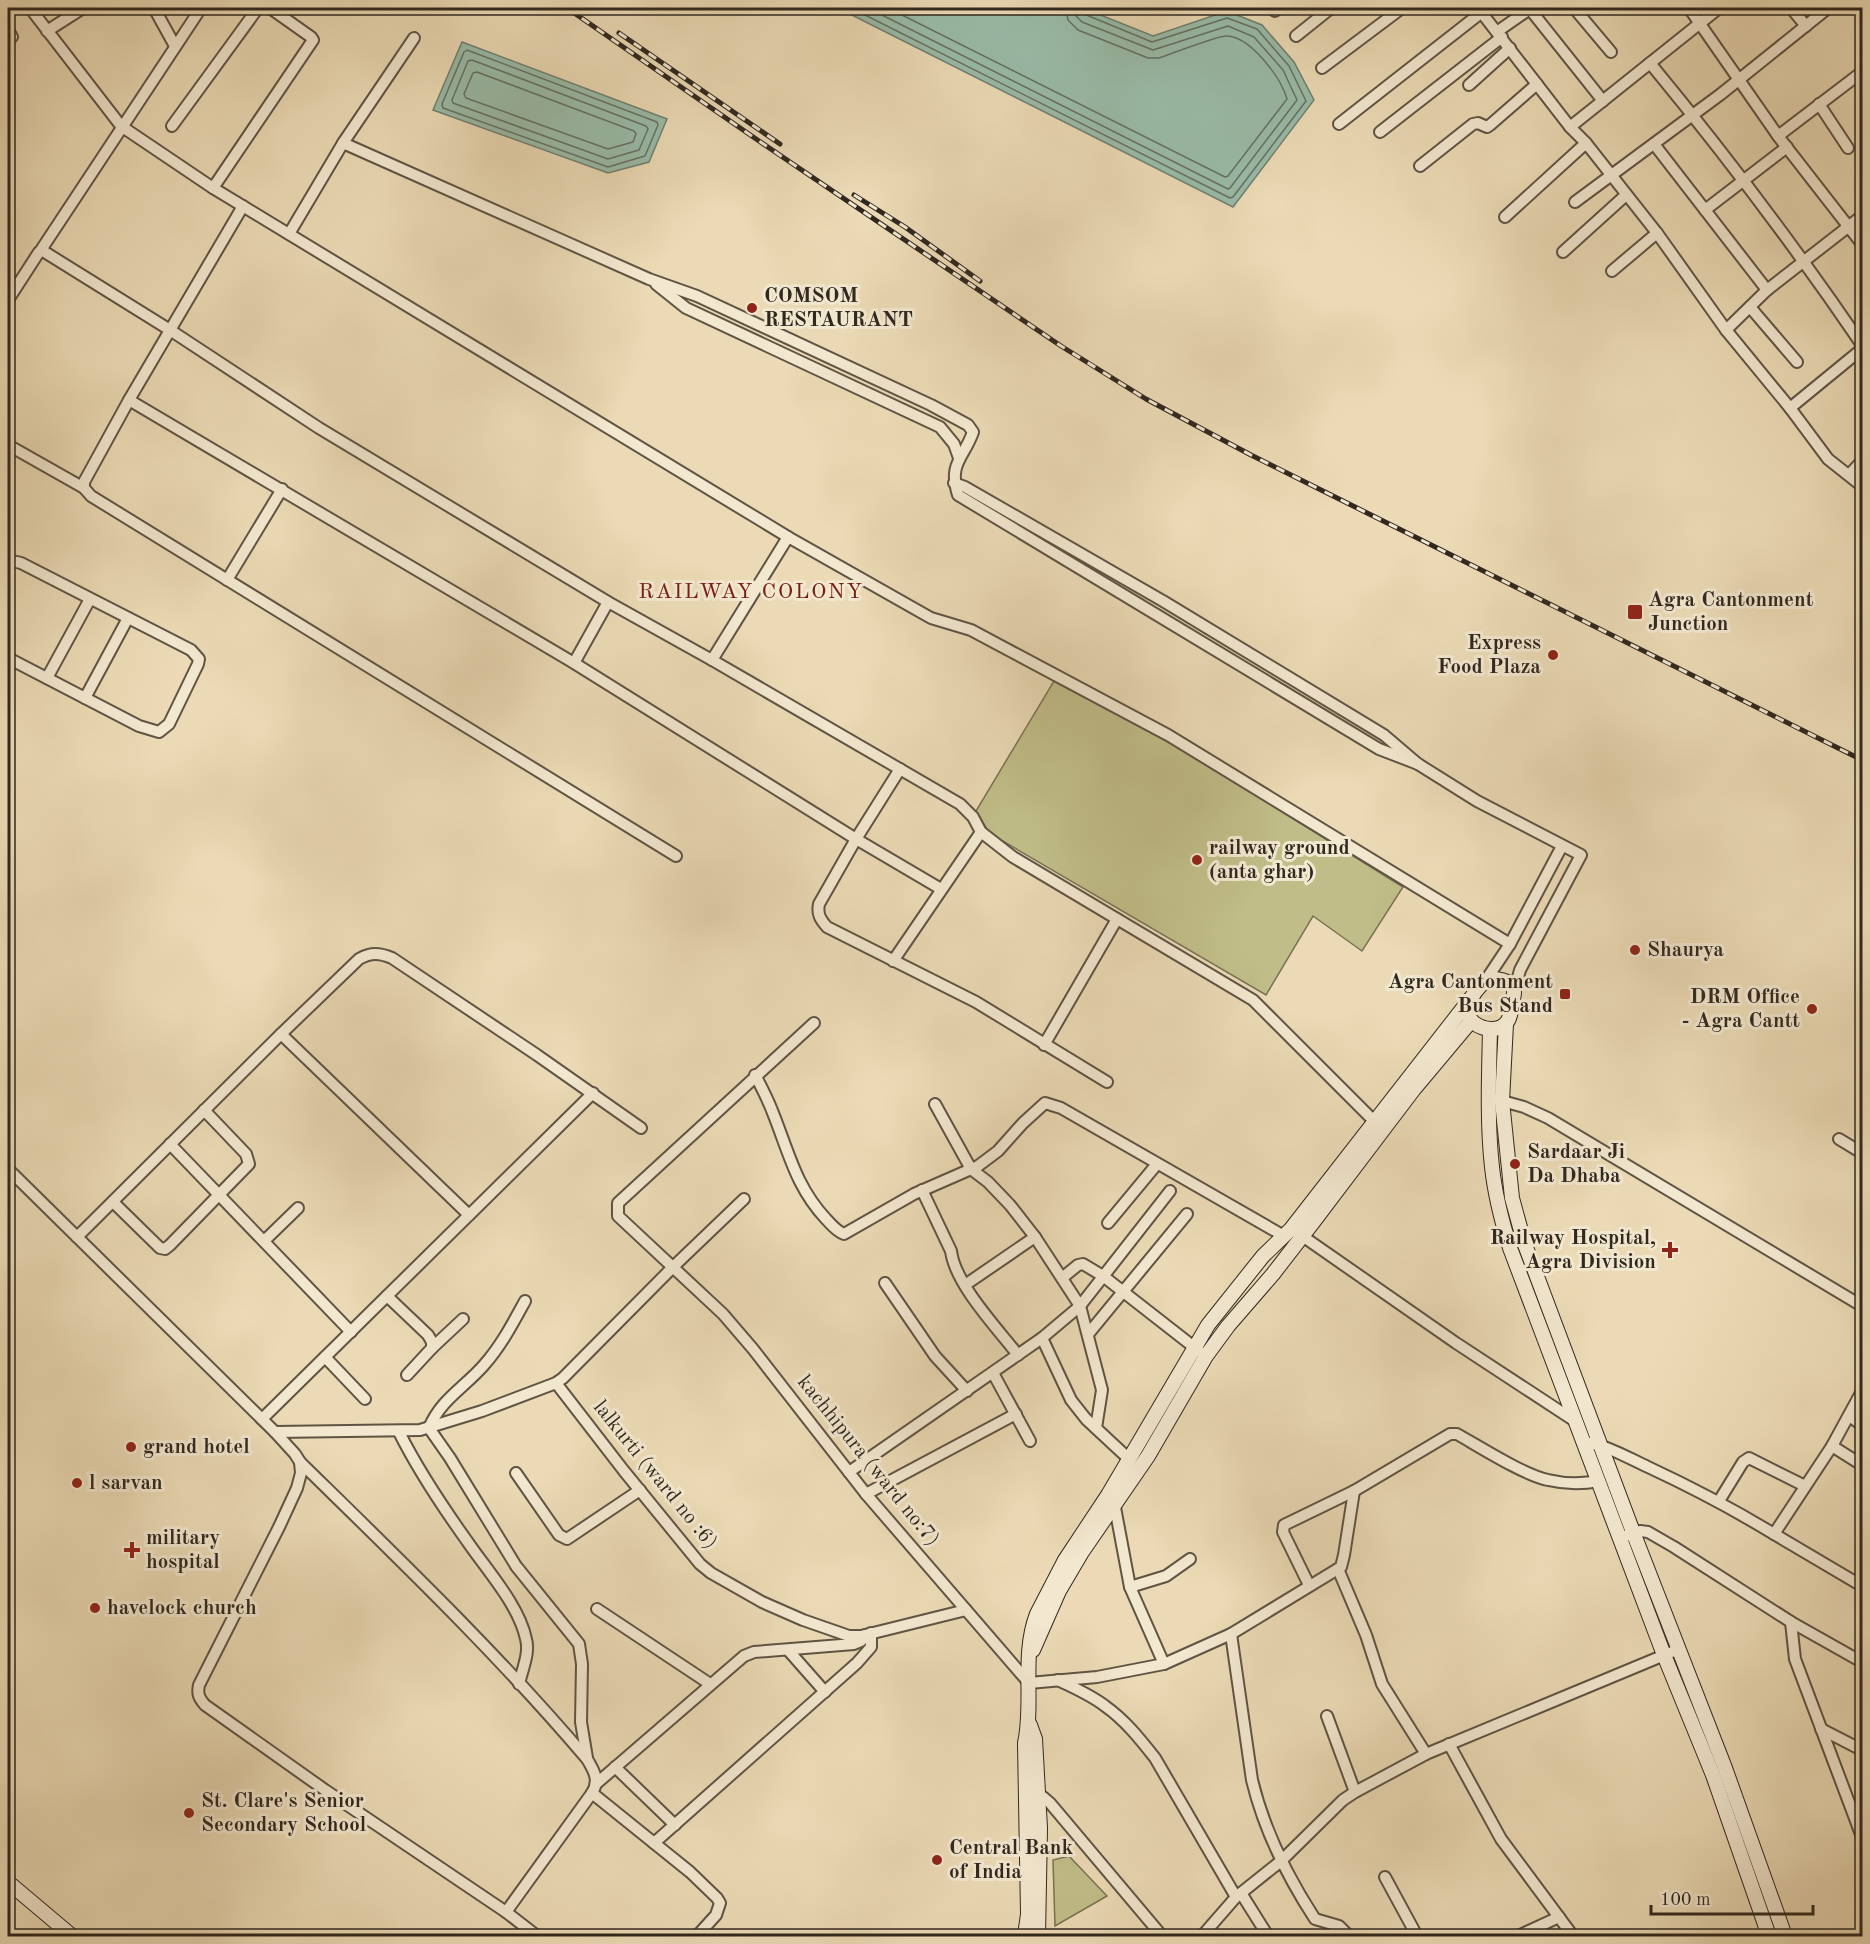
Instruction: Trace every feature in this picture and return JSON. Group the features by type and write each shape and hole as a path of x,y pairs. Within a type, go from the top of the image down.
{"street":[{"path":"30,8 121,126 213,188 788,537 931,618 971,630 1167,735 1510,944"},
{"path":"47,31 83,8"},
{"path":"154,8 175,46"},
{"path":"8,300 201,8"},
{"path":"172,126 258,8"},
{"path":"213,188 313,40 270,8"},
{"path":"1296,36 1331,8"},
{"path":"1322,68 1402,8"},
{"path":"1380,132 1530,8 1603,101"},
{"path":"1574,8 1611,52"},
{"path":"1689,8 1787,147 1863,244"},
{"path":"1570,127 1719,8"},
{"path":"1791,8 1806,26"},
{"path":"1575,202 1739,80 1828,8"},
{"path":"1339,124 1480,10 1570,127 1586,143 1657,233 1726,330 1790,408 1828,459 1863,486"},
{"path":"289,234 343,143 414,38"},
{"path":"1468,85 1510,48"},
{"path":"1650,63 1693,115 1804,261 1863,347 1790,408"},
{"path":"1779,136 1863,72"},
{"path":"1420,166 1473,124 1478,123 1487,127 1490,125 1537,84"},
{"path":"1819,104 1848,147"},
{"path":"343,143 649,279 697,296 968,425 974,432 958,458 954,483 958,495 1379,749 1418,764 1478,801 1581,857 1520,970 1509,1020 1506,1024 1496,1099 1492,1168 1500,1214 1510,1248 1599,1481 1679,1649 1729,1779 1785,1936"},
{"path":"1505,217 1586,143"},
{"path":"1654,144 1767,290"},
{"path":"1705,210 1787,147"},
{"path":"1563,252 1626,195"},
{"path":"84,488 84,482 129,400 243,206"},
{"path":"1726,330 1767,290 1863,216"},
{"path":"1612,271 1657,233"},
{"path":"41,250 170,330 319,428 608,602 960,804 973,817 981,832 1013,857 1253,1000 1379,1126"},
{"path":"649,279 686,308 940,428 954,444 958,458"},
{"path":"1750,307 1797,362"},
{"path":"845,382 850,368"},
{"path":"129,400 574,663 856,839 941,889"},
{"path":"8,445 84,488 91,496 676,856"},
{"path":"1849,475 1863,461"},
{"path":"227,580 282,489"},
{"path":"712,660 788,537"},
{"path":"8,565 16,561 191,650 199,659 169,724 164,730 154,731 8,658"},
{"path":"47,678 90,599"},
{"path":"574,663 608,602"},
{"path":"84,698 128,618"},
{"path":"900,769 819,904 820,919 827,927 976,1002 1107,1082"},
{"path":"893,961 981,832"},
{"path":"1379,1126 1510,944 1562,846"},
{"path":"1044,1045 1117,919"},
{"path":"77,1237 281,1034 367,954 384,954 392,958 593,1093 641,1128"},
{"path":"1486,980 1500,979 1510,984 1514,992"},
{"path":"1471,998 1467,1010 1471,1021 1478,1026 1490,1029 1506,1024"},
{"path":"1038,1936 1040,1880 1025,1743 1030,1723 1029,1659 1059,1592 1111,1499 1129,1459 1200,1352 1228,1326 1273,1274 1293,1234 1379,1126 1471,1021"},
{"name":"kachhipura (ward no:7)","path":"814,1023 618,1203 618,1216 723,1314 867,1494 1029,1683"},
{"path":"1490,1029 1496,1099 1512,1198 1524,1242 1597,1437 1664,1655 1713,1775 1769,1936"},
{"path":"281,1034 469,1215"},
{"path":"756,1075 772,1109 793,1170 815,1208 844,1234 922,1190 971,1169 998,1151 1045,1103 1062,1108 1156,1164 1293,1234 1597,1437 1719,1501 1863,1587"},
{"path":"262,1419 593,1093"},
{"path":"1496,1099 1524,1107 1548,1118 1863,1306"},
{"path":"935,1104 971,1169 1002,1195 1035,1237 1080,1306 1089,1333 1102,1390 1096,1428"},
{"path":"112,1202 156,1245 165,1249 245,1169 249,1164 249,1159 204,1110"},
{"path":"1839,1139 1863,1153"},
{"path":"170,1144 351,1332"},
{"path":"1108,1222 1156,1164"},
{"path":"8,1169 262,1419 300,1462 519,1684 587,1759 596,1777 595,1788"},
{"path":"922,1190 951,1251 956,1270 964,1285 1018,1355"},
{"path":"849,1472 1042,1338 1080,1306 1170,1191"},
{"path":"274,1432 399,1432 429,1428 556,1383 744,1199"},
{"path":"264,1241 298,1208"},
{"path":"1089,1333 1187,1214"},
{"path":"964,1285 1035,1237"},
{"path":"1062,1278 1078,1265 1083,1264 1103,1276 1200,1352"},
{"path":"885,1283 935,1356 967,1391"},
{"path":"387,1296 428,1335 432,1348"},
{"path":"429,1428 439,1408 492,1355 525,1301"},
{"path":"407,1375 463,1319"},
{"path":"1042,1338 1071,1400 1096,1428 1129,1459"},
{"path":"1111,1499 1148,1456 1200,1352"},
{"path":"325,1357 365,1399"},
{"path":"993,1373 1030,1441"},
{"name":"lalkurti (ward no :6)","path":"556,1383 700,1564 711,1573 762,1602 841,1634 855,1636 869,1634"},
{"path":"1774,1534 1832,1446 1863,1391"},
{"path":"867,1494 1016,1414"},
{"path":"1849,1416 1863,1425"},
{"path":"429,1428 516,1566 579,1644 582,1664 581,1722 587,1759"},
{"path":"399,1432 414,1461 467,1541 501,1587 518,1618 526,1637 527,1646 519,1684"},
{"path":"1309,1585 1283,1532 1284,1525 1354,1491 1450,1434 1457,1434 1547,1480 1583,1484 1599,1481"},
{"path":"1583,1442 1597,1437"},
{"path":"1832,1446 1863,1465"},
{"path":"1719,1501 1743,1462 1749,1458 1805,1486"},
{"path":"300,1462 297,1488 199,1685 197,1692 200,1700 354,1810 506,1912 537,1936"},
{"path":"516,1473 559,1535 567,1539 640,1490"},
{"path":"1029,1683 1118,1674 1164,1664 1231,1634 1341,1567 1354,1491"},
{"path":"1111,1499 1130,1587 1164,1664"},
{"path":"1626,1535 1640,1531 1648,1532 1791,1622 1863,1662"},
{"path":"1130,1587 1166,1576 1190,1559"},
{"path":"1338,1569 1366,1635 1382,1684 1426,1754"},
{"path":"597,1609 710,1684"},
{"path":"506,1912 595,1788 615,1767 744,1656 754,1652 855,1644 869,1634 966,1610"},
{"path":"1791,1622 1795,1659 1863,1837"},
{"path":"654,1843 867,1652 872,1644 869,1634"},
{"path":"1231,1634 1257,1801 1281,1861 1315,1919 1339,1926 1349,1936"},
{"path":"1202,1936 1239,1895 1281,1861 1342,1800 1355,1792 1426,1754 1679,1649"},
{"path":"788,1650 825,1692"},
{"path":"1058,1680 1105,1705 1143,1743 1155,1758 1239,1895 1268,1936"},
{"path":"1327,1716 1355,1792"},
{"path":"1821,1729 1863,1750"},
{"path":"1449,1744 1502,1839 1573,1936"},
{"path":"615,1767 675,1825"},
{"path":"595,1788 654,1843 709,1889 720,1903 716,1915 697,1936"},
{"path":"1025,1936 1028,1914 1032,1796"},
{"path":"1032,1796 1050,1803 1162,1936"},
{"path":"1385,1877 1417,1936"},
{"path":"8,1882 72,1936"},
{"path":"1518,1936 1559,1917"}],"shaded area":[{"name":"railway ground (anta ghar)","path":"1054,681 1178,747 1403,887 1362,951 1313,916 1266,995 989,833 976,811"},
{"path":"1069,1856 1107,1896 1055,1926 1053,1860"}],"water":[{"path":"838,8 1083,8 1153,36 1227,11 1262,25 1294,62 1314,100 1233,207"},
{"path":"462,42 667,119 649,162 608,173 433,110"}],"railway":[{"path":"567,8 1061,346 1146,399 1251,455 1862,760"},
{"path":"619,33 780,144"},
{"path":"854,195 905,227 980,281"}],"place":[{"name":"COMSOM RESTAURANT","path":"752,308"},
{"name":"Agra Cantonment Junction","path":"1635,612"},
{"name":"Express Food Plaza","path":"1553,655"},
{"name":"railway ground (anta ghar)","path":"1197,860"},
{"name":"Shaurya","path":"1635,950"},
{"name":"Agra Cantonment Bus Stand","path":"1565,994"},
{"name":"DRM Office - Agra Cantt","path":"1812,1009"},
{"name":"Sardaar Ji Da Dhaba","path":"1515,1164"},
{"name":"Railway Hospital, Agra Division","path":"1670,1250"},
{"name":"grand hotel","path":"131,1447"},
{"name":"l sarvan","path":"77,1483"},
{"name":"military hospital","path":"132,1550"},
{"name":"havelock church","path":"95,1608"},
{"name":"St. Clare's Senior Secondary School","path":"189,1813"},
{"name":"Central Bank of India","path":"937,1860"}],"district":[{"name":"RAILWAY COLONY","path":"751,592"}]}
